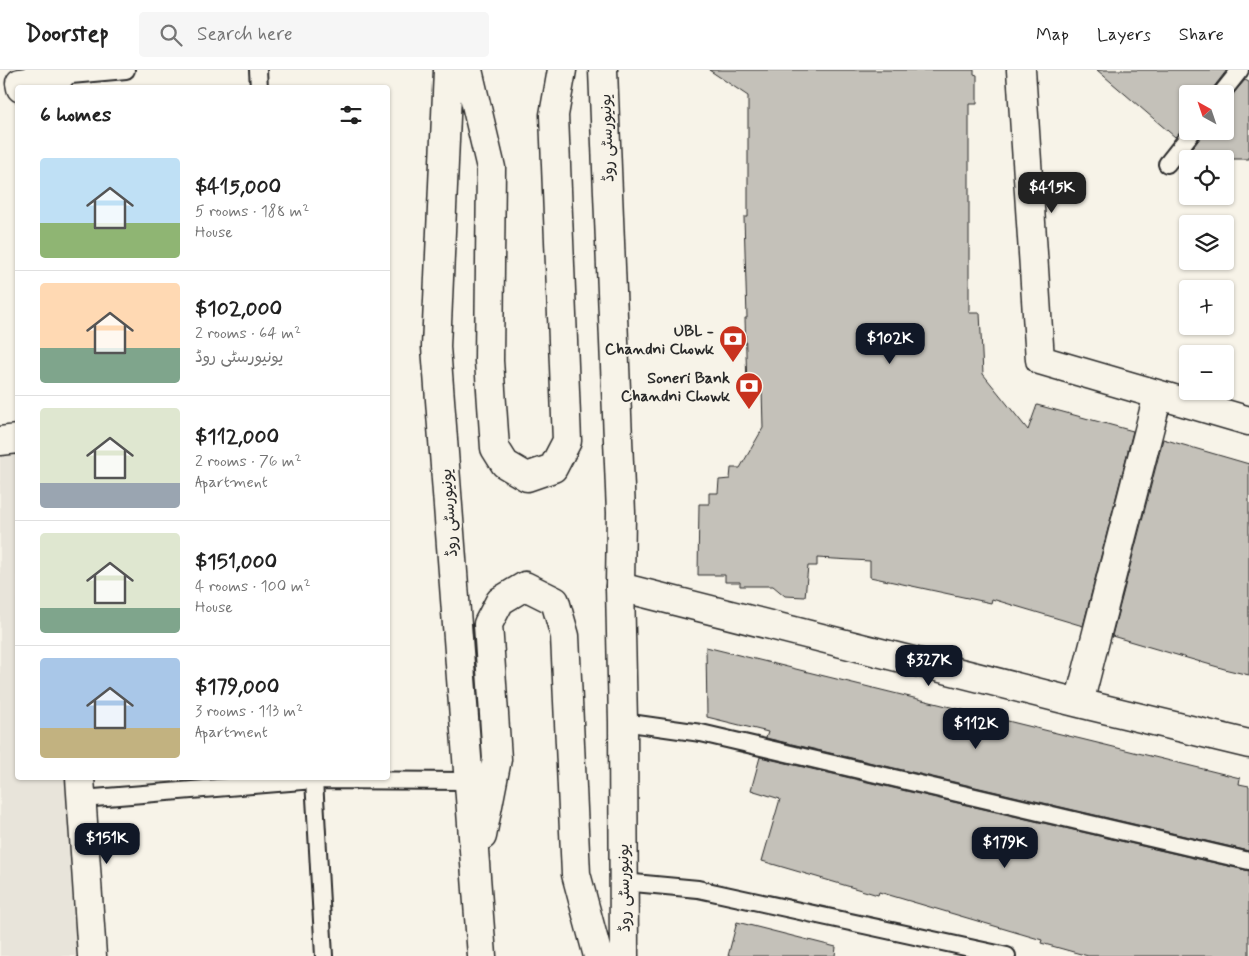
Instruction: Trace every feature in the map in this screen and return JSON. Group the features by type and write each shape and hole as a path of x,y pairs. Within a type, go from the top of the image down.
{"main road":[{"name":"یونیورسٹی روڈ","path":"448,70 436,347 482,956"},
{"path":"468,70 491,168 490,361 495,448 505,464 527,477 553,468 567,440 554,115 562,70"},
{"name":"یونیورسٹی روڈ","path":"603,70 621,513 624,956"},
{"path":"1021,70 1040,360 1249,422"},
{"path":"20,85 20,83 60,73"},
{"path":"1079,703 1158,395"},
{"path":"0,441 15,439"},
{"path":"475,874 497,759 488,624 500,601 525,586 555,601 565,636 576,874 598,956"},
{"path":"620,586 1079,703 1249,744"},
{"path":"81,788 92,956"}],"lane":[{"path":"60,73 126,70"},
{"path":"258,70 259,85"},
{"path":"1229,85 1240,70"},
{"path":"1168,164 1186,140"},
{"path":"623,722 701,733 1249,861"},
{"path":"81,788 288,780"},
{"path":"314,780 324,956"},
{"path":"390,780 468,781"},
{"path":"623,882 698,889 1007,956"}],"shaded area":[{"path":"15,438 15,780 80,780 92,956 0,956 0,440"}],"building":[{"path":"709,70 974,70 974,74 977,75 977,104 969,104 969,313 980,313 983,374 1028,430 1037,405 1133,431 1083,626 992,599 991,603 870,577 870,561 817,558 817,566 808,566 805,597 785,596 773,586 740,586 740,582 725,582 725,575 698,575 699,504 709,504 709,493 718,493 719,480 730,479 731,468 740,468 763,428 762,389 747,389 744,217 748,217 748,96"},
{"path":"1097,70 1227,70 1215,85 1179,85 1179,133 1175,137"},
{"path":"1245,80 1249,82 1249,159 1234,159 1234,150 1191,150 1199,140 1234,140 1234,93"},
{"path":"1163,439 1249,464 1249,675 1112,636"},
{"path":"706,647 1240,778 1239,784 1249,786 1249,851 766,738 768,732 707,717"},
{"path":"760,757 1249,871 1249,956 1088,956 1041,943 1042,940 879,892 878,895 762,861 780,799 751,790"},
{"path":"737,922 836,947 835,956 728,956"}],"place":[{"name":"UBL - Chandni Chowk","path":"733,363"},
{"name":"Soneri Bank Chandni Chowk","path":"749,410"}]}
